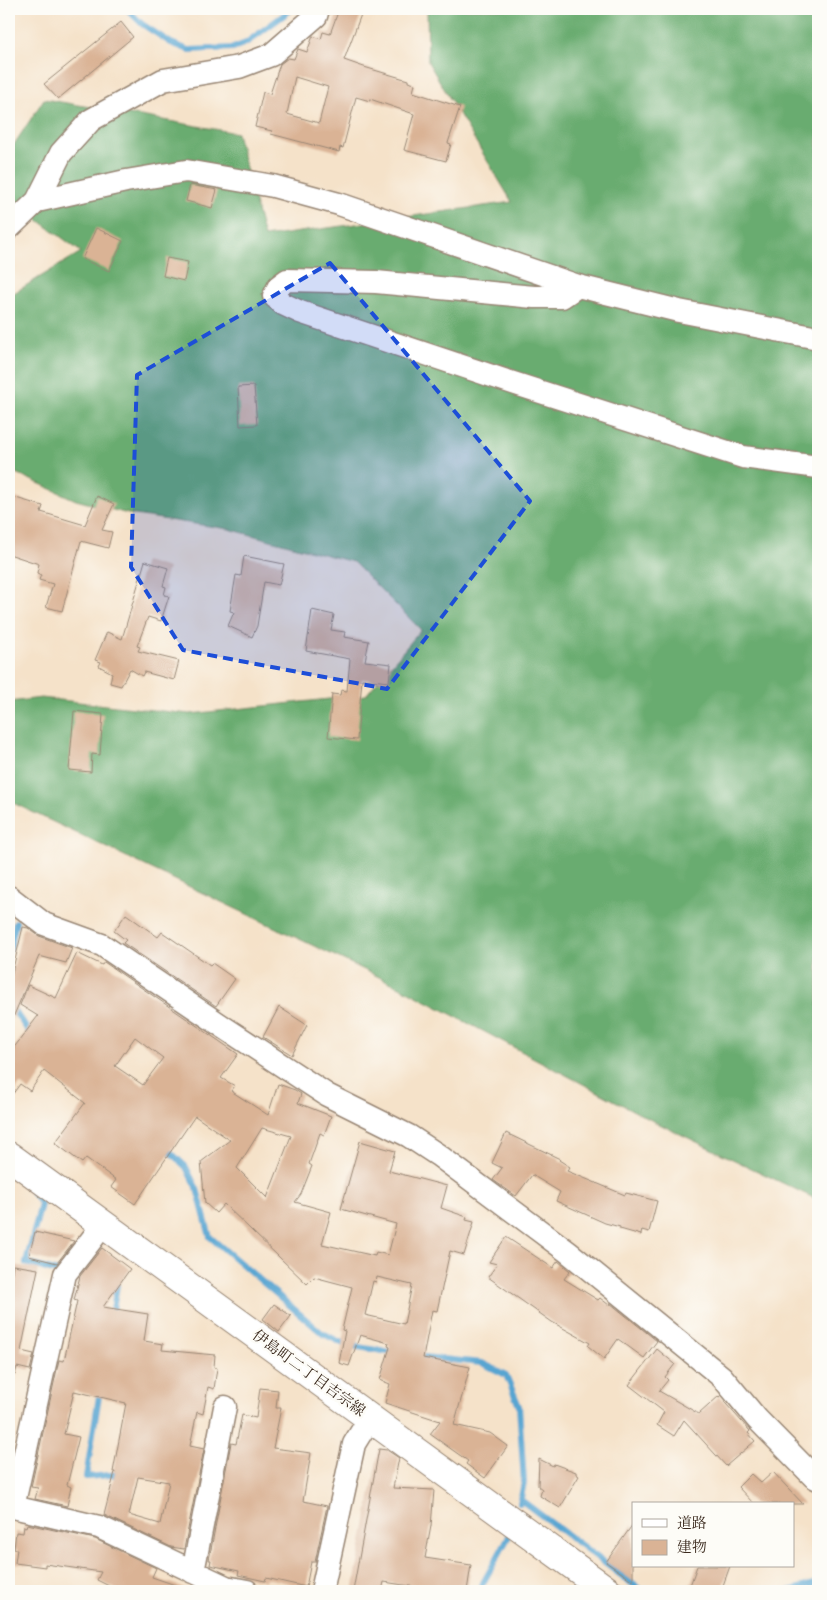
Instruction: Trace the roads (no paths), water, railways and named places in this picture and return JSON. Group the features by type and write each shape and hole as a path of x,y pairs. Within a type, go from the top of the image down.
{"street":[{"path":"9,228 36,201 61,153 91,120 163,80 239,67 271,55 316,16 318,9"},
{"path":"36,201 126,181 186,171 273,186 340,204 578,286 679,311 818,338"},
{"path":"578,286 562,296 534,297 376,282 287,280 279,286 274,296 282,304 300,312 743,457 818,467"},
{"path":"9,897 44,924 102,945 327,1095 409,1136 438,1155 568,1252 722,1377 757,1419 814,1477 818,1478"},
{"name":"伊島町二丁目吉宗線","path":"9,1156 608,1591"},
{"path":"103,1224 65,1274 13,1484 13,1507 98,1527 232,1590"},
{"path":"193,1572 225,1407"},
{"path":"322,1591 354,1444 370,1418"}],"waterway":[{"path":"127,9 142,24 171,43 189,50 233,48 246,43 292,9"},
{"path":"9,951 16,922"},
{"path":"9,1003 31,1035"},
{"path":"165,1147 186,1167 197,1189 210,1237 322,1333 346,1345 395,1353"},
{"path":"33,1193 41,1204 26,1263 57,1272"},
{"path":"111,1284 117,1285 112,1316"},
{"path":"414,1356 482,1363 506,1375 519,1406 524,1482 520,1503"},
{"path":"100,1390 86,1477 122,1474"},
{"path":"521,1500 642,1591"},
{"path":"480,1591 509,1536"},
{"path":"789,1591 818,1583"}]}
